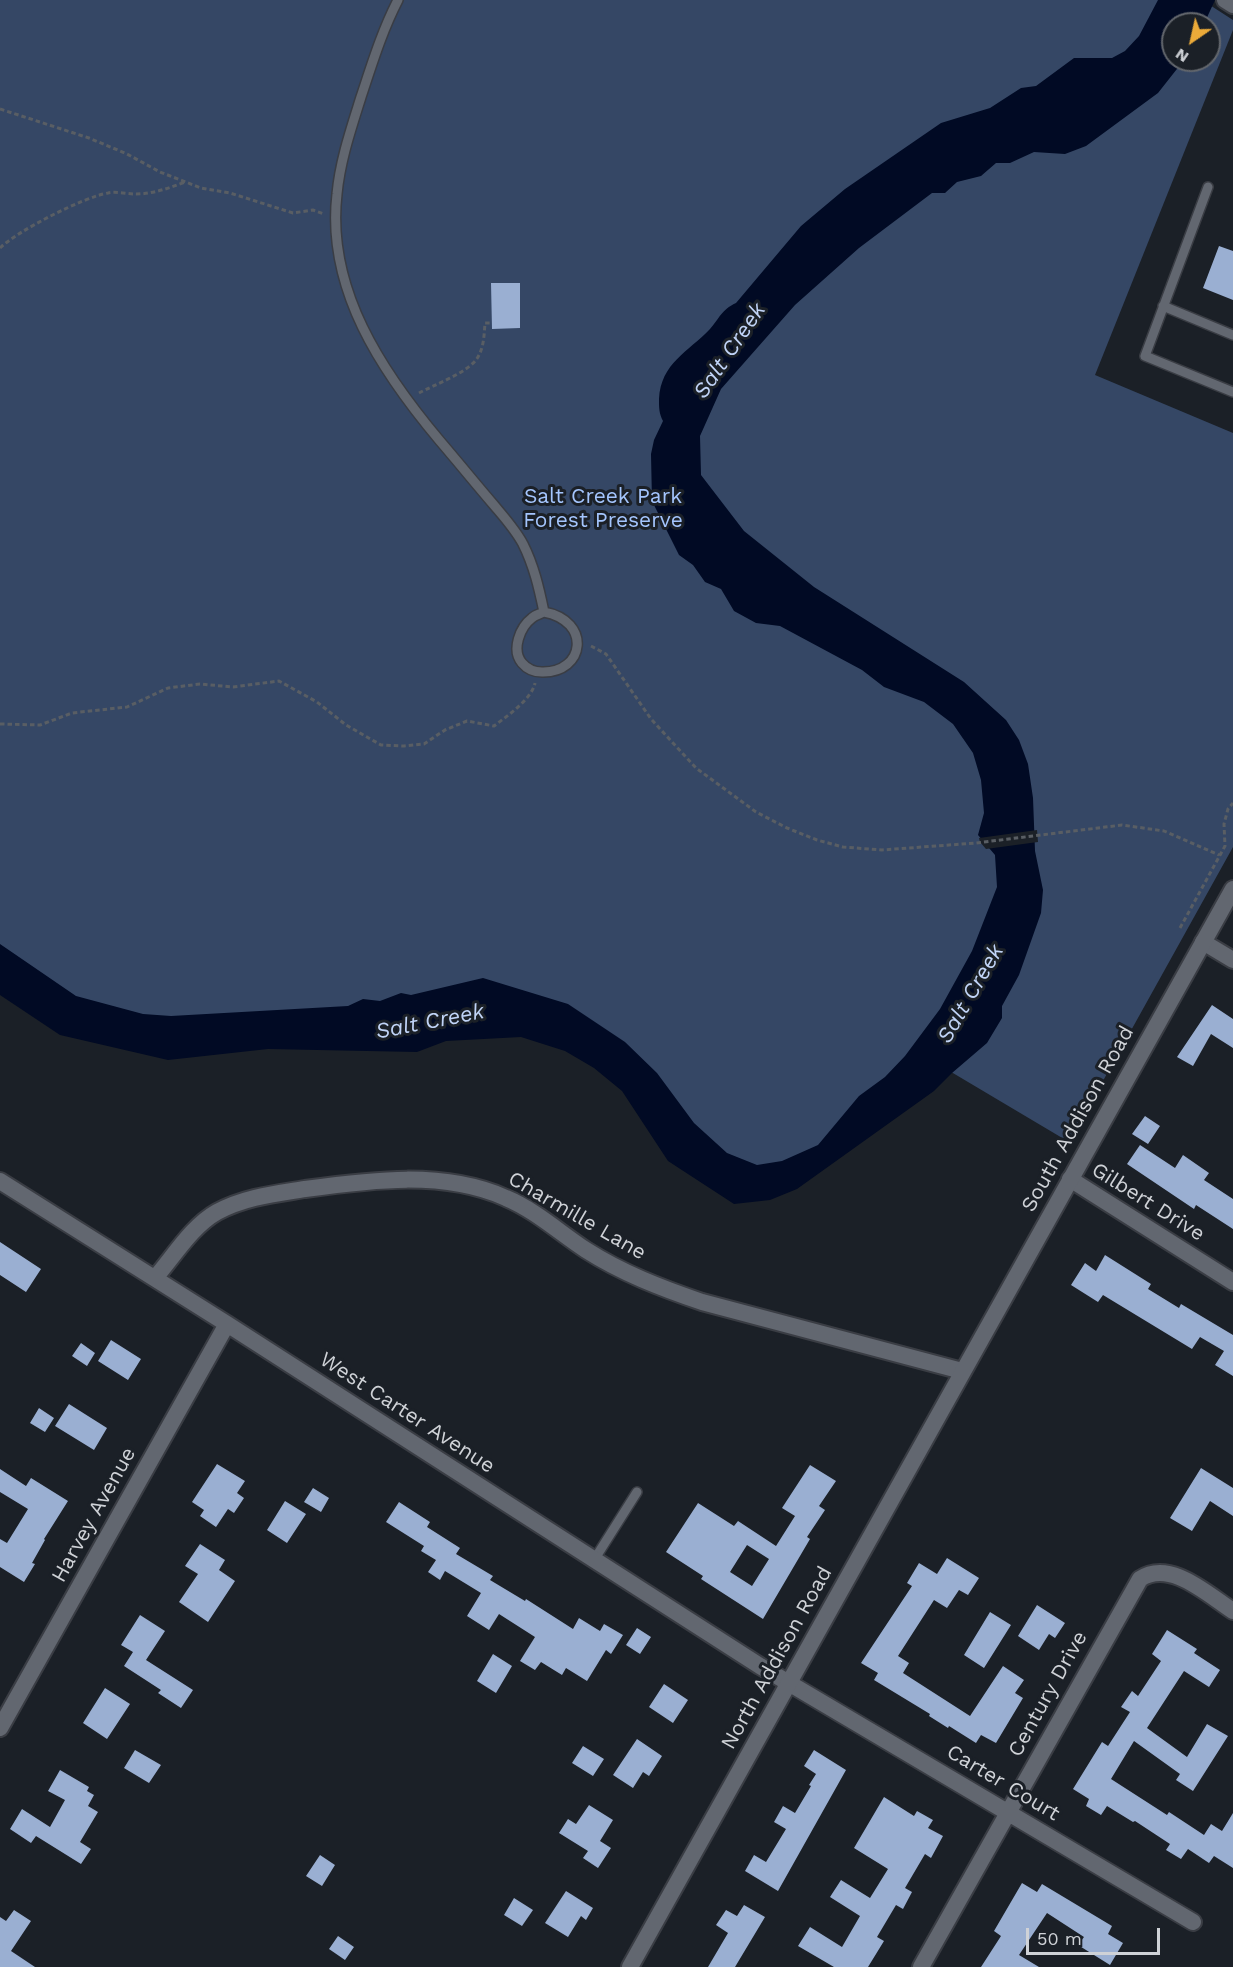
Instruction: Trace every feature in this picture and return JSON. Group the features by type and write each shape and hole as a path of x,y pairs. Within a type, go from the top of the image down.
{"street":[{"path":"1225,0 1233,5"},
{"name":"South Addison Road","path":"962,1371 1233,889"},
{"path":"1203,942 1233,960"},
{"name":"Gilbert Drive","path":"1070,1179 1233,1282"},
{"name":"Charmille Lane","path":"155,1278 199,1226 215,1213 233,1204 258,1196 332,1185 393,1180 434,1180 461,1184 507,1198 528,1209 587,1251 646,1282 674,1293 962,1371"},
{"name":"West Carter Avenue","path":"0,1181 789,1683"},
{"name":"Harvey Avenue","path":"0,1728 227,1324"},
{"name":"North Addison Road","path":"630,1967 962,1371"},
{"name":"Century Drive","path":"921,1967 1140,1579 1149,1573 1174,1574 1233,1611"},
{"name":"Carter Court","path":"789,1683 1193,1922"}],"lane":[{"path":"398,0 375,54 351,129 337,193 335,217 338,252 344,281 371,346 386,373 521,541 537,576 544,612"},
{"path":"1208,187 1145,356 1233,392"},
{"path":"1163,306 1233,335"},
{"path":"544,612 555,614 571,624 578,643 574,655 561,670 537,672 528,669 520,661 517,651 518,639 524,627 532,617 544,612"},
{"path":"594,1560 637,1492"}],"path":[{"path":"0,109 89,138 201,188 230,193 292,213 313,210 335,217"},
{"path":"0,248 8,240 62,210 108,193 139,194 164,190 185,182"},
{"path":"406,400 476,360 484,341 484,323 492,323"},
{"path":"578,643 594,647 606,654 651,719 696,768 756,812 817,840 865,850 976,843 1122,825 1143,826 1182,837 1220,855"},
{"path":"0,724 40,725 72,713 127,707 168,688 200,684 233,687 279,681 317,702 346,725 381,745 404,746 424,744 445,730 467,721 494,726 512,713 534,689 537,672"},
{"path":"1180,928 1224,846 1224,824 1228,809 1233,803"}],"green space":[{"name":"Salt Creek Park Forest Preserve","path":"0,0 1202,0 1221,12 1161,12 1161,72 1216,72 1095,375 1233,433 1233,847 1069,1142 931,1060 801,1173 723,1171 573,1028 117,1024 0,964"},
{"name":"Salt Creek Park Forest Preserve","path":"1221,12 1233,20 1233,30 1221,60"}],"water":[{"name":"Salt Creek","path":"1158,0 1215,0 1210,12 1161,12 1161,72 1175,72 1158,93 1086,146 1065,154 1034,152 1010,163 996,163 981,176 957,182 945,193 932,193 859,248 795,305 721,389 700,436 701,475 744,531 814,587 964,682 1006,720 1019,740 1028,764 1033,798 1035,851 1043,890 1041,913 1019,975 1002,1006 1002,1018 987,1043 934,1091 797,1189 770,1200 734,1204 668,1161 622,1091 594,1068 565,1051 521,1037 446,1041 417,1052 268,1049 168,1060 60,1035 0,995 0,944 76,996 143,1014 171,1016 348,1006 363,999 380,1001 401,993 411,995 483,978 568,1004 625,1042 657,1073 694,1123 727,1153 757,1165 782,1161 818,1145 859,1096 885,1077 905,1056 940,1009 972,951 997,887 995,855 978,835 984,813 981,780 973,753 953,724 924,702 884,687 862,670 780,626 756,623 734,611 721,589 705,582 693,565 679,555 652,501 651,454 654,440 663,421 659,408 661,387 670,367 677,359 710,329 724,311 736,303 801,226 845,189 941,123 990,108 1021,88 1036,86 1074,58 1112,58 1125,51 1139,36"}],"pier":[{"path":"1037,830 1038,842 986,849 979,838"}],"building":[{"path":"1219,246 1233,251 1233,300 1203,288"},
{"path":"491,283 520,283 520,328 492,329"},
{"path":"1212,1005 1233,1019 1233,1048 1211,1034 1193,1066 1177,1057"},
{"path":"1145,1116 1160,1126 1148,1144 1132,1134"},
{"path":"1140,1145 1175,1168 1183,1155 1209,1173 1204,1180 1233,1199 1233,1229 1196,1205 1194,1209 1127,1164"},
{"path":"0,1242 41,1269 26,1292 0,1275"},
{"path":"1105,1255 1151,1284 1148,1289 1179,1308 1181,1304 1233,1335 1233,1376 1215,1365 1224,1351 1200,1337 1192,1349 1103,1295 1098,1302 1071,1285 1085,1263 1096,1271"},
{"path":"111,1340 141,1359 128,1380 98,1361"},
{"path":"81,1343 95,1353 87,1366 72,1356"},
{"path":"69,1404 107,1428 94,1450 55,1426"},
{"path":"39,1408 54,1418 45,1432 30,1423"},
{"path":"217,1464 245,1481 237,1493 244,1498 234,1513 228,1509 216,1527 200,1516 204,1510 192,1502"},
{"path":"810,1465 836,1481 819,1506 825,1510 807,1537 810,1539 763,1619 701,1579 703,1576 666,1552 698,1503 734,1526 738,1521 776,1546 795,1516 782,1508","holes":["747,1545 769,1559 752,1586 730,1572"]},
{"path":"1201,1468 1233,1488 1233,1516 1210,1501 1192,1531 1170,1518"},
{"path":"0,1469 26,1486 31,1478 68,1501 44,1539 32,1563 35,1564 24,1582 0,1567 0,1539 7,1543 28,1509 0,1492"},
{"path":"313,1488 329,1498 321,1512 304,1502"},
{"path":"285,1501 306,1514 287,1543 267,1530"},
{"path":"399,1502 430,1522 427,1527 460,1548 456,1554 493,1576 490,1580 525,1601 526,1599 573,1629 579,1618 600,1631 604,1624 623,1635 611,1654 606,1650 587,1681 566,1668 562,1675 541,1662 535,1670 520,1661 535,1637 499,1614 489,1630 467,1616 481,1593 445,1571 440,1580 428,1572 436,1560 421,1551 424,1546 386,1522"},
{"path":"200,1544 225,1560 219,1570 235,1581 208,1622 179,1602 198,1574 185,1566"},
{"path":"947,1558 979,1578 968,1595 959,1590 947,1608 934,1600 898,1656 909,1663 903,1673 970,1716 1003,1666 1024,1680 1015,1693 1023,1698 996,1743 981,1735 976,1743 949,1726 948,1728 929,1716 930,1714 874,1680 878,1673 861,1663 912,1586 907,1583 919,1563 937,1574"},
{"path":"1037,1605 1065,1623 1055,1638 1049,1634 1039,1650 1018,1636"},
{"path":"990,1612 1011,1625 984,1668 964,1655"},
{"path":"140,1615 165,1631 146,1660 193,1690 181,1708 158,1693 161,1690 124,1666 133,1652 121,1645"},
{"path":"637,1628 651,1637 640,1654 626,1645"},
{"path":"1167,1630 1197,1649 1194,1653 1220,1670 1209,1687 1184,1671 1147,1728 1187,1757 1207,1724 1228,1736 1193,1791 1176,1780 1180,1774 1134,1741 1111,1779 1167,1815 1169,1812 1204,1835 1211,1824 1222,1831 1233,1813 1233,1868 1214,1856 1209,1863 1188,1849 1181,1859 1166,1850 1170,1844 1135,1821 1133,1822 1107,1806 1101,1815 1086,1806 1089,1799 1073,1789 1102,1742 1108,1746 1130,1712 1121,1707 1132,1691 1138,1696 1161,1661 1152,1654"},
{"path":"493,1654 512,1666 496,1693 477,1681"},
{"path":"664,1684 688,1700 673,1723 649,1707"},
{"path":"105,1688 130,1704 107,1739 83,1723"},
{"path":"637,1739 662,1756 649,1776 643,1772 633,1788 613,1775"},
{"path":"583,1746 604,1759 593,1776 572,1763"},
{"path":"135,1750 161,1765 149,1783 124,1768"},
{"path":"814,1750 846,1770 778,1891 745,1871 754,1855 766,1862 786,1829 774,1822 783,1806 795,1813 811,1786 809,1785 816,1774 804,1766"},
{"path":"60,1770 89,1787 87,1791 94,1795 88,1806 98,1812 80,1842 91,1849 81,1864 36,1836 31,1843 10,1829 22,1809 50,1827 65,1800 48,1791"},
{"path":"884,1797 914,1816 917,1811 933,1820 928,1828 943,1836 931,1858 925,1854 905,1888 912,1892 903,1909 896,1905 877,1937 884,1941 868,1967 834,1967 798,1946 810,1927 842,1947 860,1916 830,1897 841,1880 870,1898 888,1869 854,1848"},
{"path":"589,1805 613,1820 600,1841 611,1848 598,1868 583,1858 588,1851 559,1833 568,1819 576,1824"},
{"path":"320,1855 335,1865 322,1886 306,1876"},
{"path":"1022,1883 1037,1892 1042,1884 1112,1926 1108,1934 1123,1943 1110,1965 1078,1945 1084,1937 1047,1913 1019,1955 1039,1967 981,1967 1001,1936 994,1931"},
{"path":"566,1891 593,1908 586,1920 581,1916 568,1937 545,1923"},
{"path":"514,1898 533,1910 522,1926 504,1915"},
{"path":"744,1905 765,1917 735,1967 708,1967 728,1933 716,1925 726,1910 737,1916"},
{"path":"14,1910 31,1921 11,1951 35,1967 0,1967 0,1917 6,1921"},
{"path":"338,1936 354,1947 345,1960 329,1949"}]}
